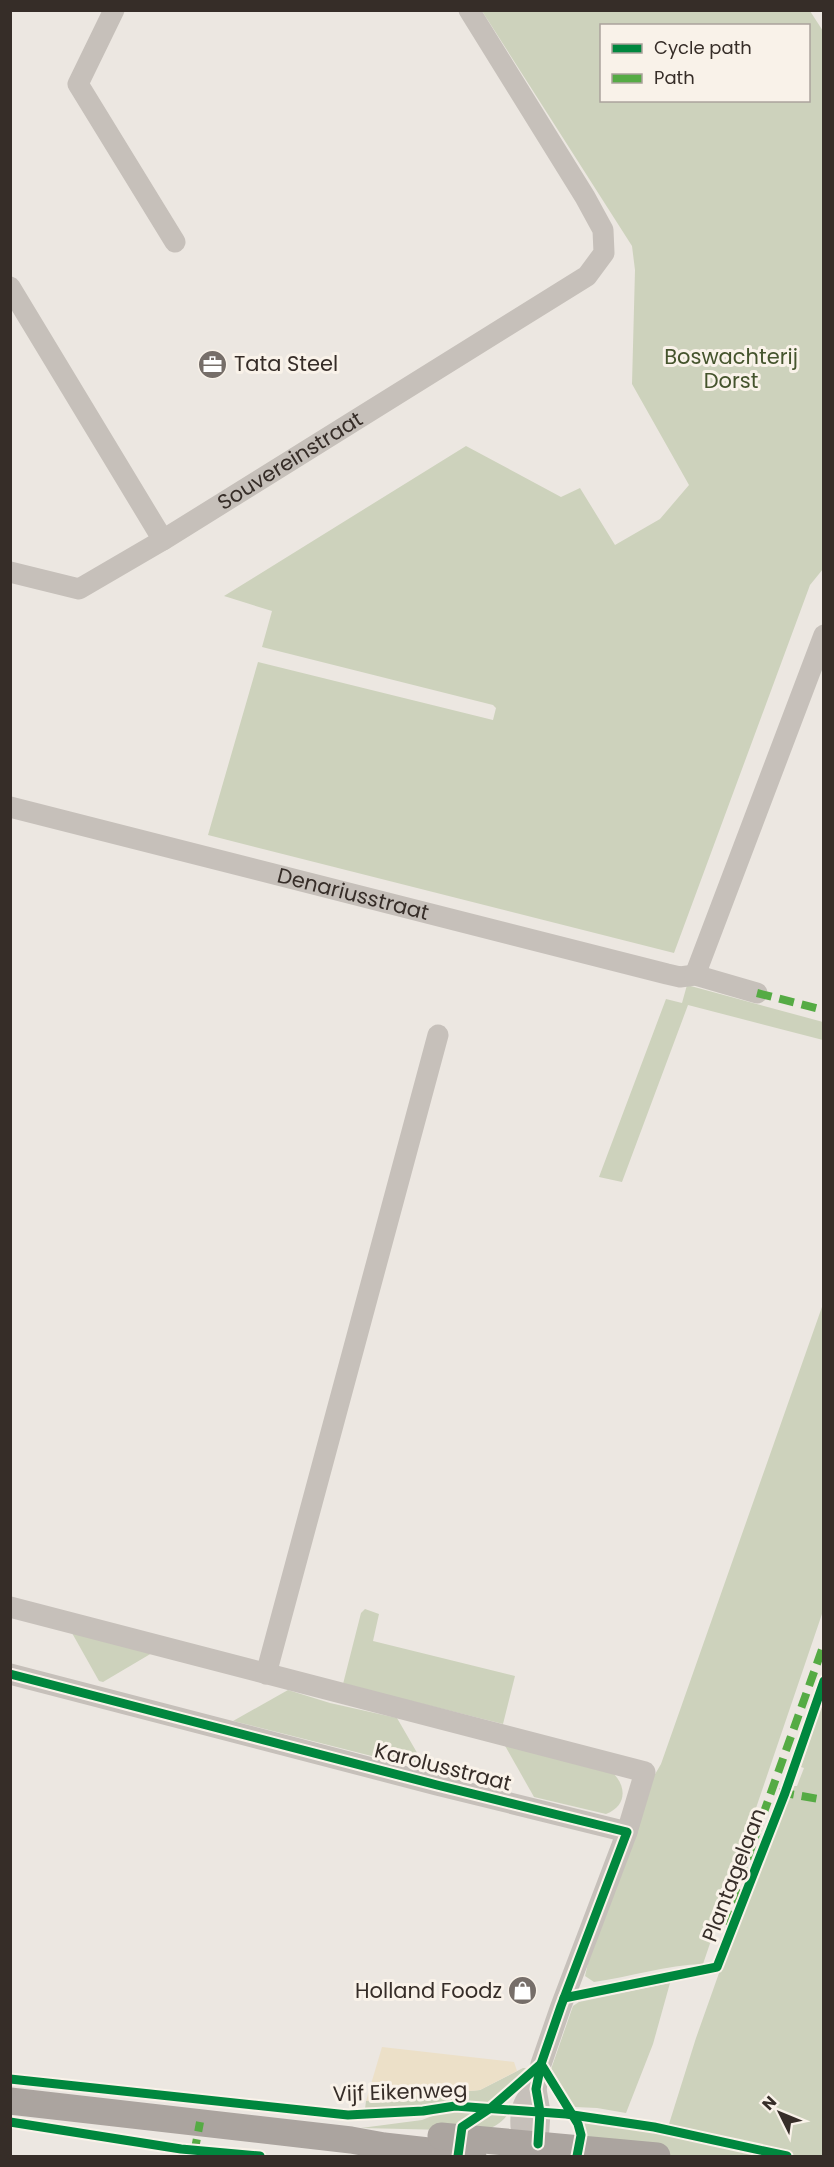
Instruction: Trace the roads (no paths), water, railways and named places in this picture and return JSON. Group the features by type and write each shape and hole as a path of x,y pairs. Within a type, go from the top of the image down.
{"main road":[{"name":"Vijf Eikenweg","path":"10,2101 351,2140 473,2157"},
{"name":"Vijf Eikenweg","path":"351,2140 417,2135 529,2148 657,2157"}],"street":[{"path":"114,10 78,84 176,242"},
{"name":"Souvereinstraat","path":"10,572 79,589 163,540 587,276 604,253 603,230 469,10"},
{"path":"10,287 163,540"},
{"path":"695,975 824,635"},
{"name":"Denariusstraat","path":"10,807 667,975 680,977 695,975 757,993"},
{"path":"266,1674 438,1035"},
{"path":"10,1607 645,1772 627,1832 541,2064 536,2089 540,2112 529,2148"},
{"name":"Karolusstraat","path":"10,1674 627,1832"}],"place":[{"name":"Tata Steel","path":"213,364"},
{"name":"Holland Foodz","path":"523,1991"}],"park label":[{"name":"Boswachterij Dorst","path":"731,369"}]}
